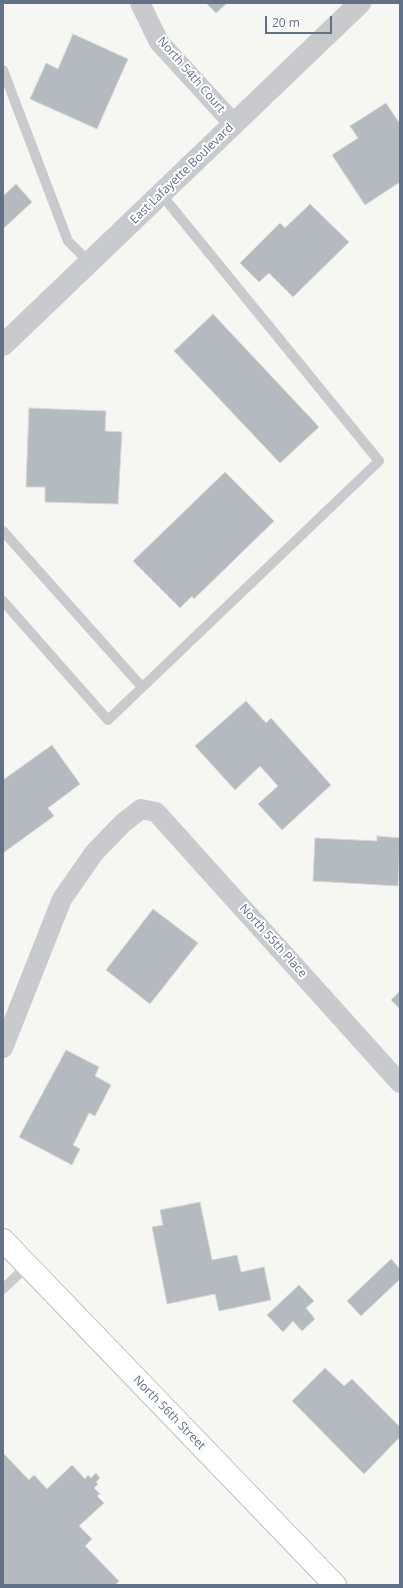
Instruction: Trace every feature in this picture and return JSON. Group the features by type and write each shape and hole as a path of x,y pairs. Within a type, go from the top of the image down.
{"main road":[{"name":"North 56th Street","path":"3,1240 335,1585"}],"street":[{"name":"North 54th Court","path":"140,3 159,42 234,124"},
{"name":"East Lafayette Boulevard","path":"3,345 360,3"},
{"name":"North 55th Place","path":"3,1048 62,899 94,853 123,822 141,809 156,812 400,1083"}],"lane":[{"path":"3,70 68,240 89,262"},
{"path":"3,601 108,720 379,461 161,194"},
{"path":"3,531 142,687"},
{"path":"3,1289 27,1266"}],"building":[{"path":"206,3 227,3 216,13"},
{"path":"73,34 128,59 97,129 30,99 46,63 58,69"},
{"path":"386,103 400,124 400,182 365,205 332,155 358,138 350,126"},
{"path":"16,184 32,202 3,229 3,196"},
{"path":"310,204 349,242 293,297 269,273 259,282 240,263 280,223 285,228"},
{"path":"213,314 319,427 280,463 174,351"},
{"path":"29,408 106,411 105,431 122,432 118,504 45,502 45,487 26,487"},
{"path":"225,472 274,521 194,599 192,596 180,608 133,561"},
{"path":"246,701 266,723 271,718 331,785 282,830 258,804 278,786 260,766 235,790 195,746"},
{"path":"52,745 80,784 48,808 54,816 3,853 3,780"},
{"path":"377,836 400,838 398,886 313,881 315,838 377,841"},
{"path":"153,909 198,943 150,1004 106,970"},
{"path":"400,991 400,1009 391,1000"},
{"path":"66,1050 99,1067 95,1076 111,1085 95,1116 89,1113 73,1145 80,1149 72,1165 19,1137"},
{"path":"200,1202 212,1260 237,1255 241,1272 264,1267 271,1300 219,1311 215,1294 167,1304 152,1227 163,1225 160,1210"},
{"path":"391,1259 400,1269 400,1279 361,1316 347,1301"},
{"path":"299,1285 314,1301 306,1308 315,1319 302,1331 293,1321 283,1332 267,1315"},
{"path":"325,1368 344,1386 352,1379 400,1427 400,1437 364,1474 292,1401"},
{"path":"3,1453 29,1480 34,1475 47,1489 72,1465 85,1479 88,1475 91,1478 96,1473 100,1478 96,1482 98,1484 94,1488 100,1494 97,1496 104,1503 79,1526 92,1539 85,1546 119,1581 115,1585 3,1585"}]}
